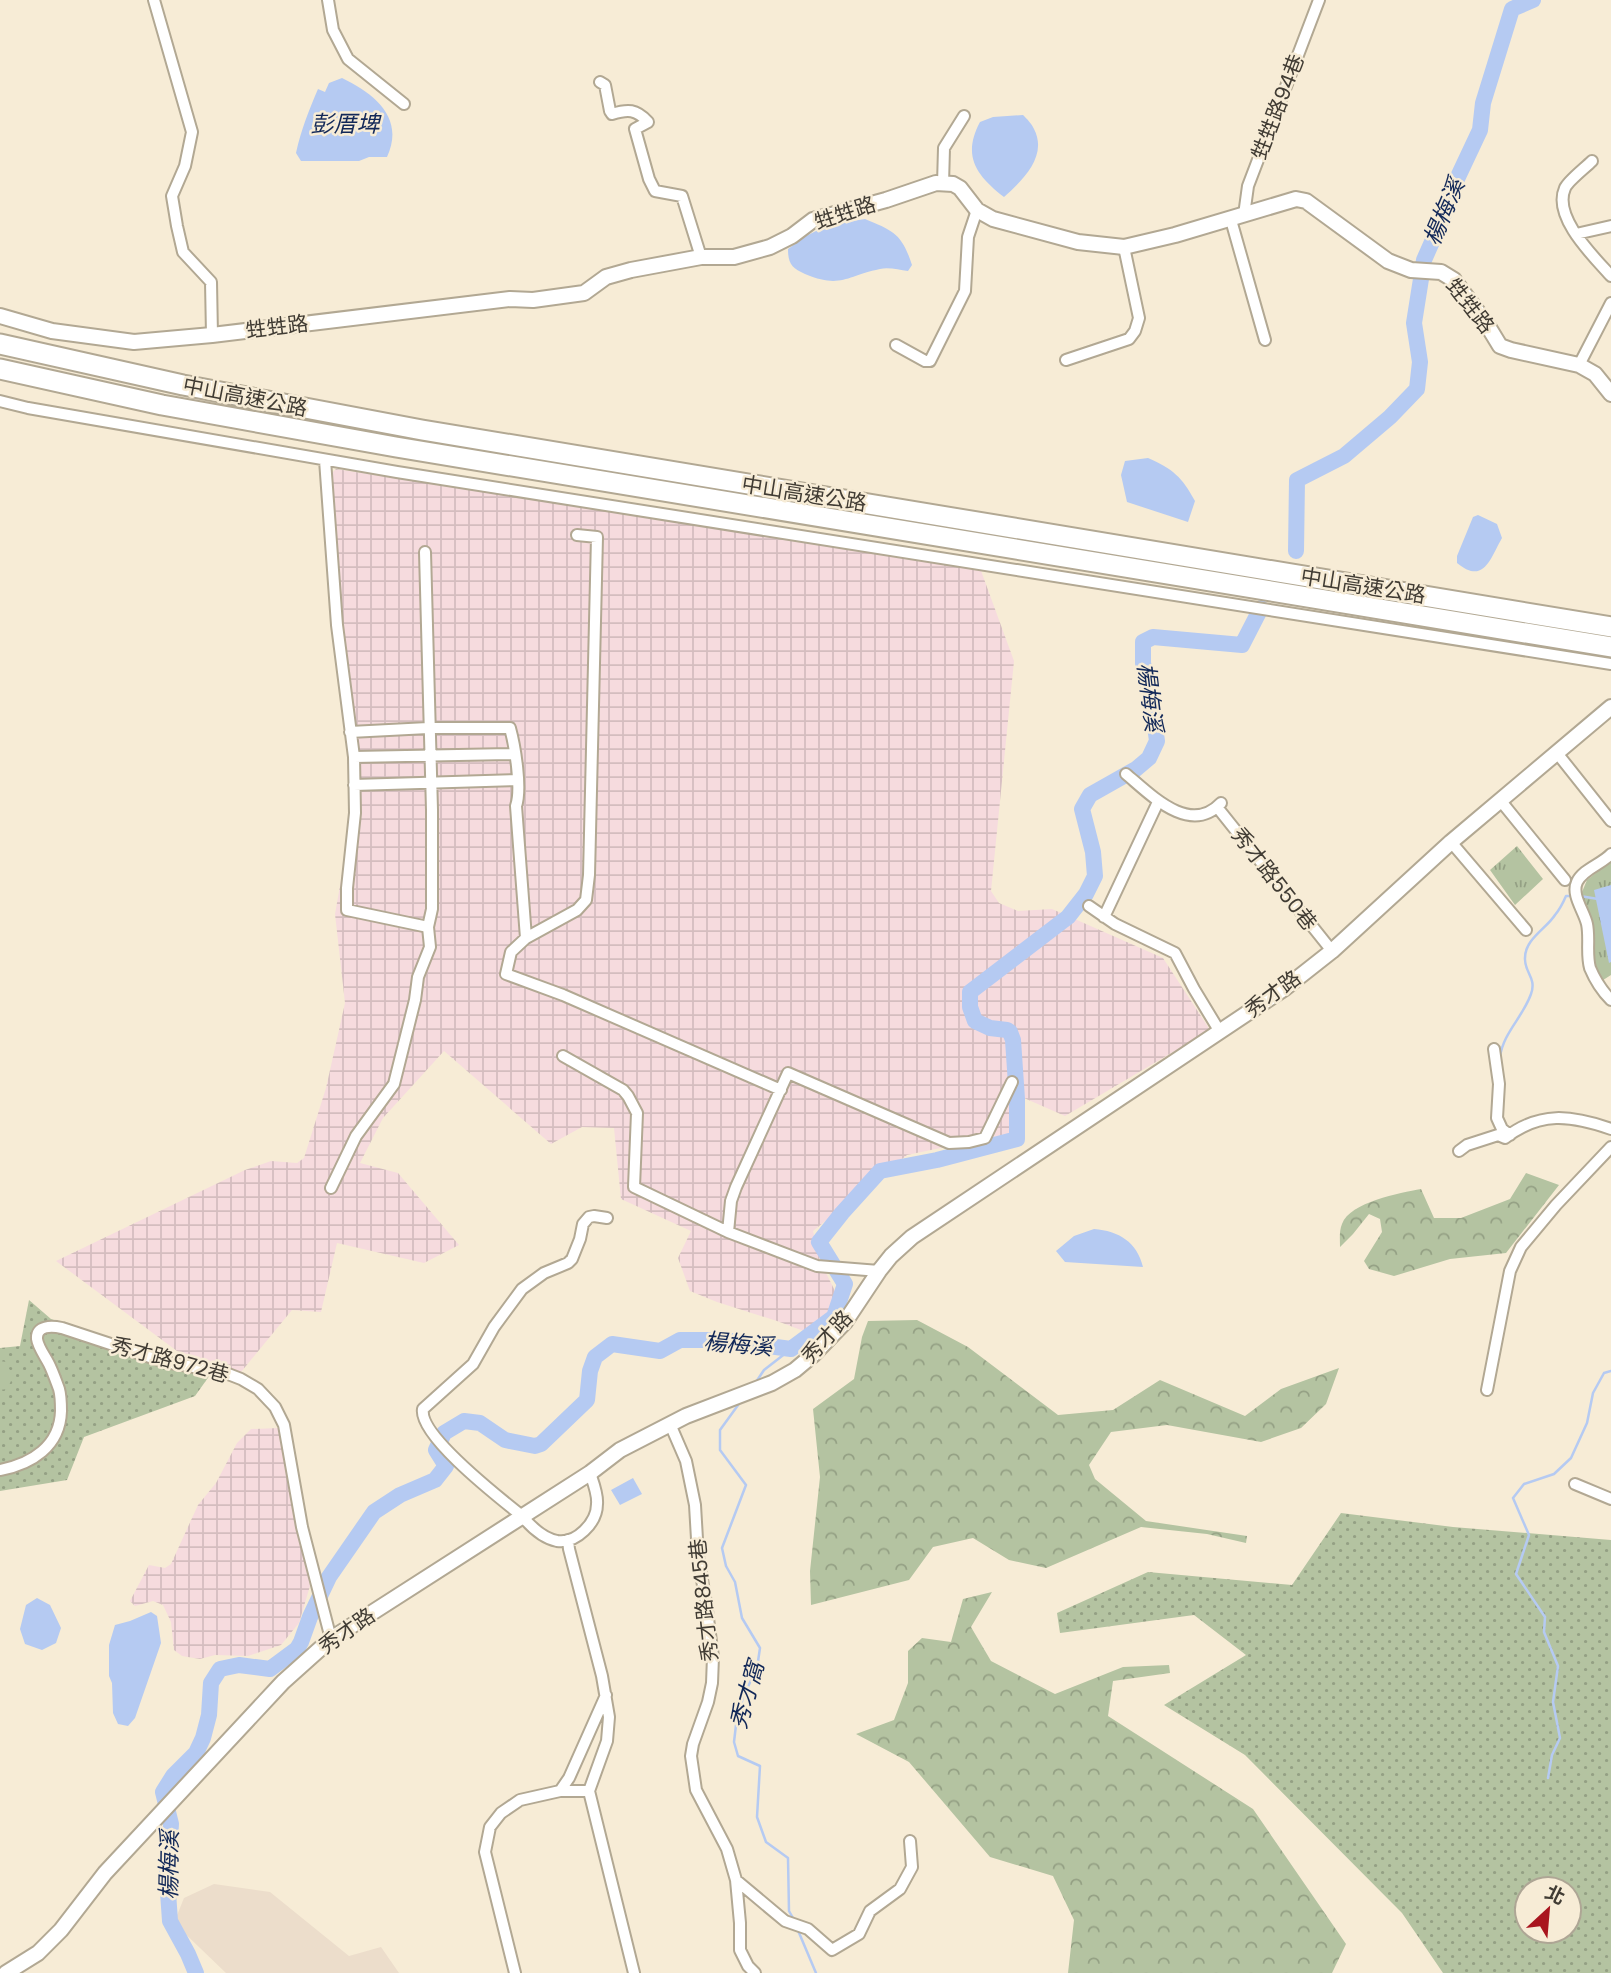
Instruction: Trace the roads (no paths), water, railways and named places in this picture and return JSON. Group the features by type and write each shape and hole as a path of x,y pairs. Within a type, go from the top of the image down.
{"highway":[{"name":"中山高速公路","path":"0,344 183,386 422,430 1611,627"},
{"name":"中山高速公路","path":"0,369 162,405 345,438 1611,647"}],"main road":[{"name":"甡甡路","path":"0,316 52,331 134,342 584,293 606,277 701,257 734,257 770,247 792,236 813,220 886,200 929,184 953,184 960,188 977,210 993,219 1078,242 1124,247 1296,199 1306,201 1388,261 1411,270 1441,272 1454,280 1500,346 1579,365 1609,385"},
{"name":"秀才路","path":"6,1973 37,1953 61,1930 105,1873 283,1682 331,1639 620,1450 685,1416 772,1383 795,1370 845,1322 879,1271 912,1237 1285,988 1332,951 1451,842 1611,707"}],"street":[{"path":"154,0 192,132 185,166 172,197 177,226 183,252 211,282 212,335"},
{"path":"328,0 333,30 348,59 404,104"},
{"name":"甡甡路94巷","path":"1237,217 1319,0"},
{"path":"600,82 605,85 612,114 633,111 648,121 635,129 649,179 655,191 682,196 701,257"},
{"path":"943,184 944,148 964,116"},
{"path":"1592,161 1565,188 1562,208 1580,241 1611,276"},
{"path":"896,345 925,361 930,361 965,291 968,237 977,210"},
{"path":"1237,217 1265,340"},
{"path":"1576,234 1611,226"},
{"path":"1066,360 1129,339 1135,331 1139,318 1124,247"},
{"path":"1579,365 1611,303"},
{"path":"0,401 325,460 1611,664"},
{"path":"325,460 337,625 354,757 355,813 347,910 428,928"},
{"path":"577,535 597,537 589,875 586,900 577,910 526,939 511,952 506,974 563,995 781,1090"},
{"path":"331,1188 356,1136 394,1084 415,1000 418,977 430,947 428,928 432,909 431,782 425,552"},
{"path":"350,732 510,728 518,780 519,799 516,806 526,939"},
{"path":"1557,753 1611,821"},
{"path":"354,757 515,754"},
{"path":"1104,917 1158,802 1126,774"},
{"path":"354,785 518,780"},
{"path":"1500,800 1565,880"},
{"name":"秀才路550巷","path":"1158,802 1193,817 1208,814 1219,805 1332,951"},
{"path":"1451,842 1526,930"},
{"path":"1611,854 1577,882 1577,896 1587,924 1589,966 1602,991 1611,1000"},
{"path":"1089,906 1104,917 1175,953 1220,1032"},
{"path":"1494,1049 1499,1084 1497,1118 1502,1129 1510,1135"},
{"path":"563,1056 623,1090 628,1096 637,1113 634,1186 728,1232 817,1266 879,1271"},
{"path":"728,1232 731,1201 788,1073 949,1143 985,1138 1012,1082"},
{"path":"1459,1151 1467,1145 1498,1135 1505,1138 1531,1121 1562,1117 1582,1119 1611,1129"},
{"path":"1487,1390 1510,1271 1521,1247 1611,1147"},
{"path":"590,1472 598,1506 594,1518 586,1530 568,1540 558,1541 531,1527 522,1516 449,1454 422,1415 423,1409 472,1364 494,1327 522,1289 544,1273 572,1259 583,1224 589,1217 607,1218"},
{"name":"秀才路972巷","path":"0,1470 13,1468 43,1452 52,1442 58,1428 61,1394 50,1365 37,1342 38,1334 43,1328 62,1328 165,1362 241,1379 258,1389 275,1407 284,1425 302,1527 331,1639"},
{"name":"秀才路845巷","path":"670,1424 686,1461 695,1505 698,1556 713,1657 708,1702 691,1756 696,1790 727,1849 736,1880 740,1951 755,1973"},
{"path":"1575,1484 1611,1499"},
{"path":"568,1540 609,1717 607,1741 589,1791 634,1973"},
{"path":"560,1791 569,1778 606,1695"},
{"path":"515,1973 485,1852 490,1827 501,1813 520,1800 560,1791 589,1791"},
{"path":"736,1880 785,1921 808,1929 832,1950 859,1934 870,1911 900,1889 912,1867 910,1841"}],"water":[{"name":"彭厝埤","path":"342,78 365,92 384,109 392,130 392,143 387,157 369,157 359,161 301,161 296,153 300,136 318,89 325,92 329,83"},
{"path":"1023,115 1031,123 1038,139 1036,158 1026,175 1004,197 979,173 972,155 972,145 980,122 993,117"},
{"path":"865,219 896,235 905,246 912,265 908,271 883,268 843,280 827,281 805,274 792,265 788,249 806,236 828,225"},
{"path":"1148,458 1176,475 1195,501 1188,522 1127,502 1121,475 1125,461"},
{"path":"1478,515 1497,524 1502,538 1485,567 1474,571 1457,563 1457,556 1473,517"},
{"path":"1611,885 1611,962 1609,963 1594,890"},
{"path":"1094,1229 1111,1232 1126,1239 1136,1251 1143,1267 1065,1262 1056,1251 1074,1236"},
{"path":"633,1478 642,1494 620,1505 611,1490"},
{"path":"37,1598 50,1605 61,1628 56,1643 42,1650 25,1644 20,1629 26,1605"},
{"path":"151,1612 157,1616 161,1643 135,1718 128,1726 118,1724 113,1713 109,1645 115,1625"}],"waterway":[{"name":"楊梅溪","path":"1296,551 1297,480 1344,456 1390,417 1417,389 1420,362 1414,323 1424,260 1480,130 1483,103 1512,9 1533,0"},
{"name":"楊梅溪","path":"196,1973 170,1921 167,1878 171,1824 163,1792 173,1776 196,1753 203,1738 209,1715 211,1683 220,1669 239,1665 270,1669 297,1649 329,1577 374,1512 400,1495 435,1480 446,1466 436,1450 444,1433 464,1421 480,1423 505,1440 535,1446 541,1444 587,1400 590,1371 595,1357 612,1344 660,1351 680,1340 723,1340 791,1349 834,1317 845,1284 819,1242 880,1171 937,1160 1017,1139 1013,1040 1007,1030 990,1028 975,1021 970,1007 970,992 1068,917 1086,894 1095,876 1093,852 1082,809 1090,795 1136,769 1149,758 1157,741 1143,663 1143,642 1153,637 1242,645 1261,608"},
{"path":"1500,1057 1505,1040 1532,988 1525,963 1528,945 1557,913 1566,896 1574,896"},
{"path":"1580,896 1598,899"},
{"name":"秀才窩","path":"756,1382 764,1370 791,1349"},
{"path":"1548,1778 1552,1755 1560,1738 1553,1702 1558,1666 1544,1632 1545,1617 1516,1574 1529,1535 1513,1498 1524,1484 1554,1474 1571,1458 1587,1423 1593,1393 1604,1373 1611,1371"},
{"name":"秀才窩","path":"741,1401 720,1430 720,1450 746,1485 722,1548 726,1566 735,1582 742,1618 760,1648 757,1668 743,1697 734,1742 738,1756 760,1766 757,1817 766,1842 788,1858 789,1911 793,1918"},
{"name":"秀才窩","path":"797,1928 816,1973"}]}
